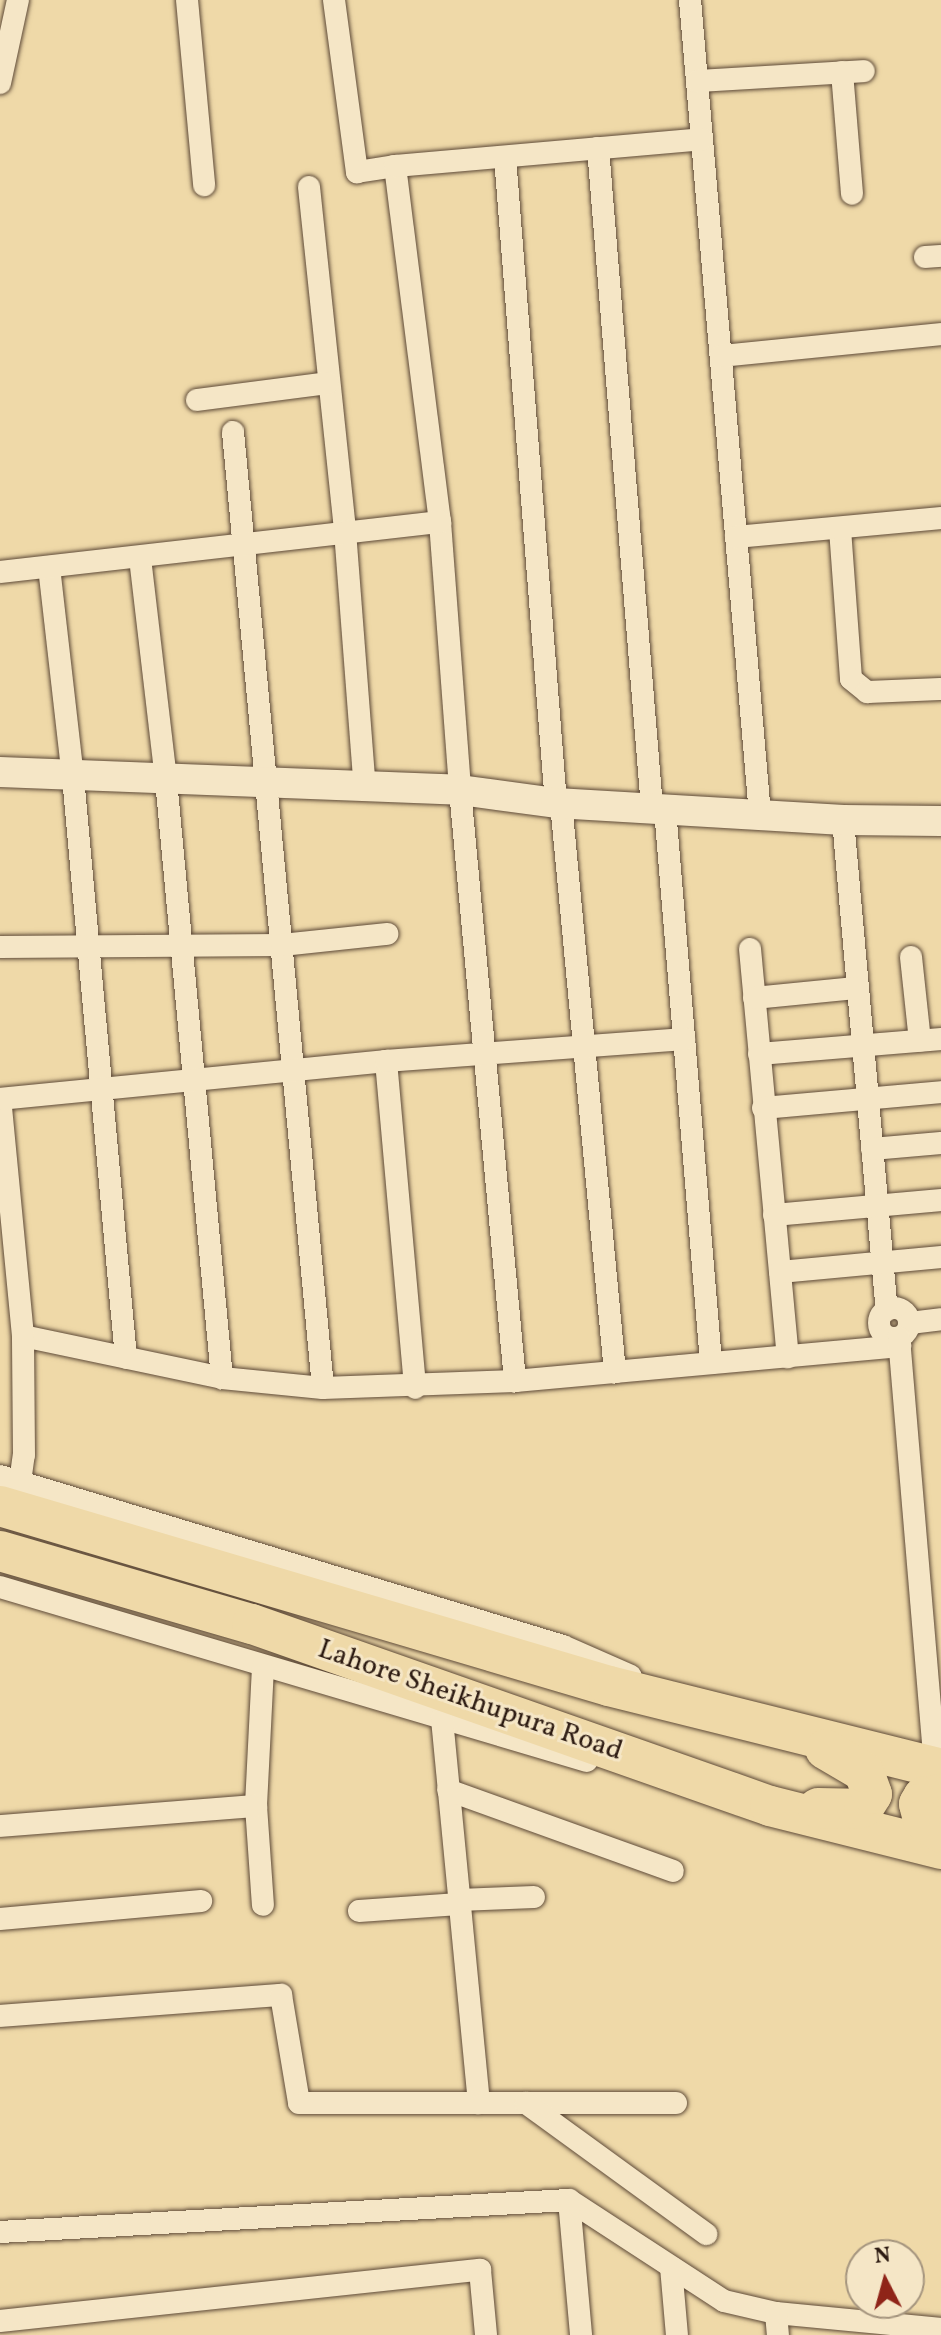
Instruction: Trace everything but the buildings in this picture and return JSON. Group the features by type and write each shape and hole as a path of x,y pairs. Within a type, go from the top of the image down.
{"highway":[{"name":"Lahore Sheikhupura Road","path":"7,1488 609,1686 786,1729 939,1777"},
{"name":"Lahore Sheikhupura Road","path":"0,1551 252,1624 770,1806 941,1849"},
{"path":"770,1806 849,1810 864,1807 872,1794 869,1778 859,1767 786,1729"},
{"path":"939,1777 919,1804 923,1820 941,1833"}],"street":[{"path":"187,0 204,185"},
{"path":"334,0 357,172 702,139"},
{"path":"690,0 760,815"},
{"path":"0,83 10,15"},
{"path":"697,81 853,72 852,194"},
{"path":"598,148 659,809 684,1039 711,1363"},
{"path":"505,157 559,803 615,1372"},
{"path":"395,166 440,522 460,790 515,1381"},
{"path":"309,187 345,531 365,788"},
{"path":"721,356 941,334"},
{"path":"197,400 328,383"},
{"path":"233,432 323,1388"},
{"path":"736,537 941,518"},
{"path":"0,572 440,522"},
{"path":"840,529 851,679 867,692 941,689"},
{"path":"140,558 166,780 222,1378"},
{"path":"49,567 73,777 126,1358"},
{"path":"0,772 460,790 559,803 843,820 941,821"},
{"path":"843,820 887,1310 882,1314 879,1326 887,1336 903,1336"},
{"path":"0,947 89,949 282,945 387,934"},
{"path":"750,949 788,1357"},
{"path":"759,1054 930,1040 911,957"},
{"path":"754,998 856,988"},
{"path":"7,1488 24,1455 23,1336 0,1099 386,1061 684,1039"},
{"path":"386,1061 415,1388"},
{"path":"763,1108 941,1092"},
{"path":"872,1149 941,1143"},
{"path":"774,1215 941,1200"},
{"path":"780,1272 941,1257"},
{"path":"23,1336 222,1378 323,1388 415,1388 788,1357 903,1336 941,1319"},
{"path":"903,1336 939,1777"},
{"path":"0,1587 677,1788 770,1806"},
{"path":"263,1667 256,1806 263,1905"},
{"path":"442,1719 479,2103"},
{"path":"448,1790 673,1871"},
{"path":"0,1826 256,1806"},
{"path":"359,1911 534,1897"},
{"path":"0,1919 201,1901"},
{"path":"0,2016 281,1995 299,2103 676,2103"},
{"path":"526,2103 706,2234"},
{"path":"0,2232 569,2200 724,2301 777,2324 941,2329"},
{"path":"569,2200 581,2335"},
{"path":"671,2267 677,2335"},
{"path":"0,2321 480,2270 486,2335"}]}
